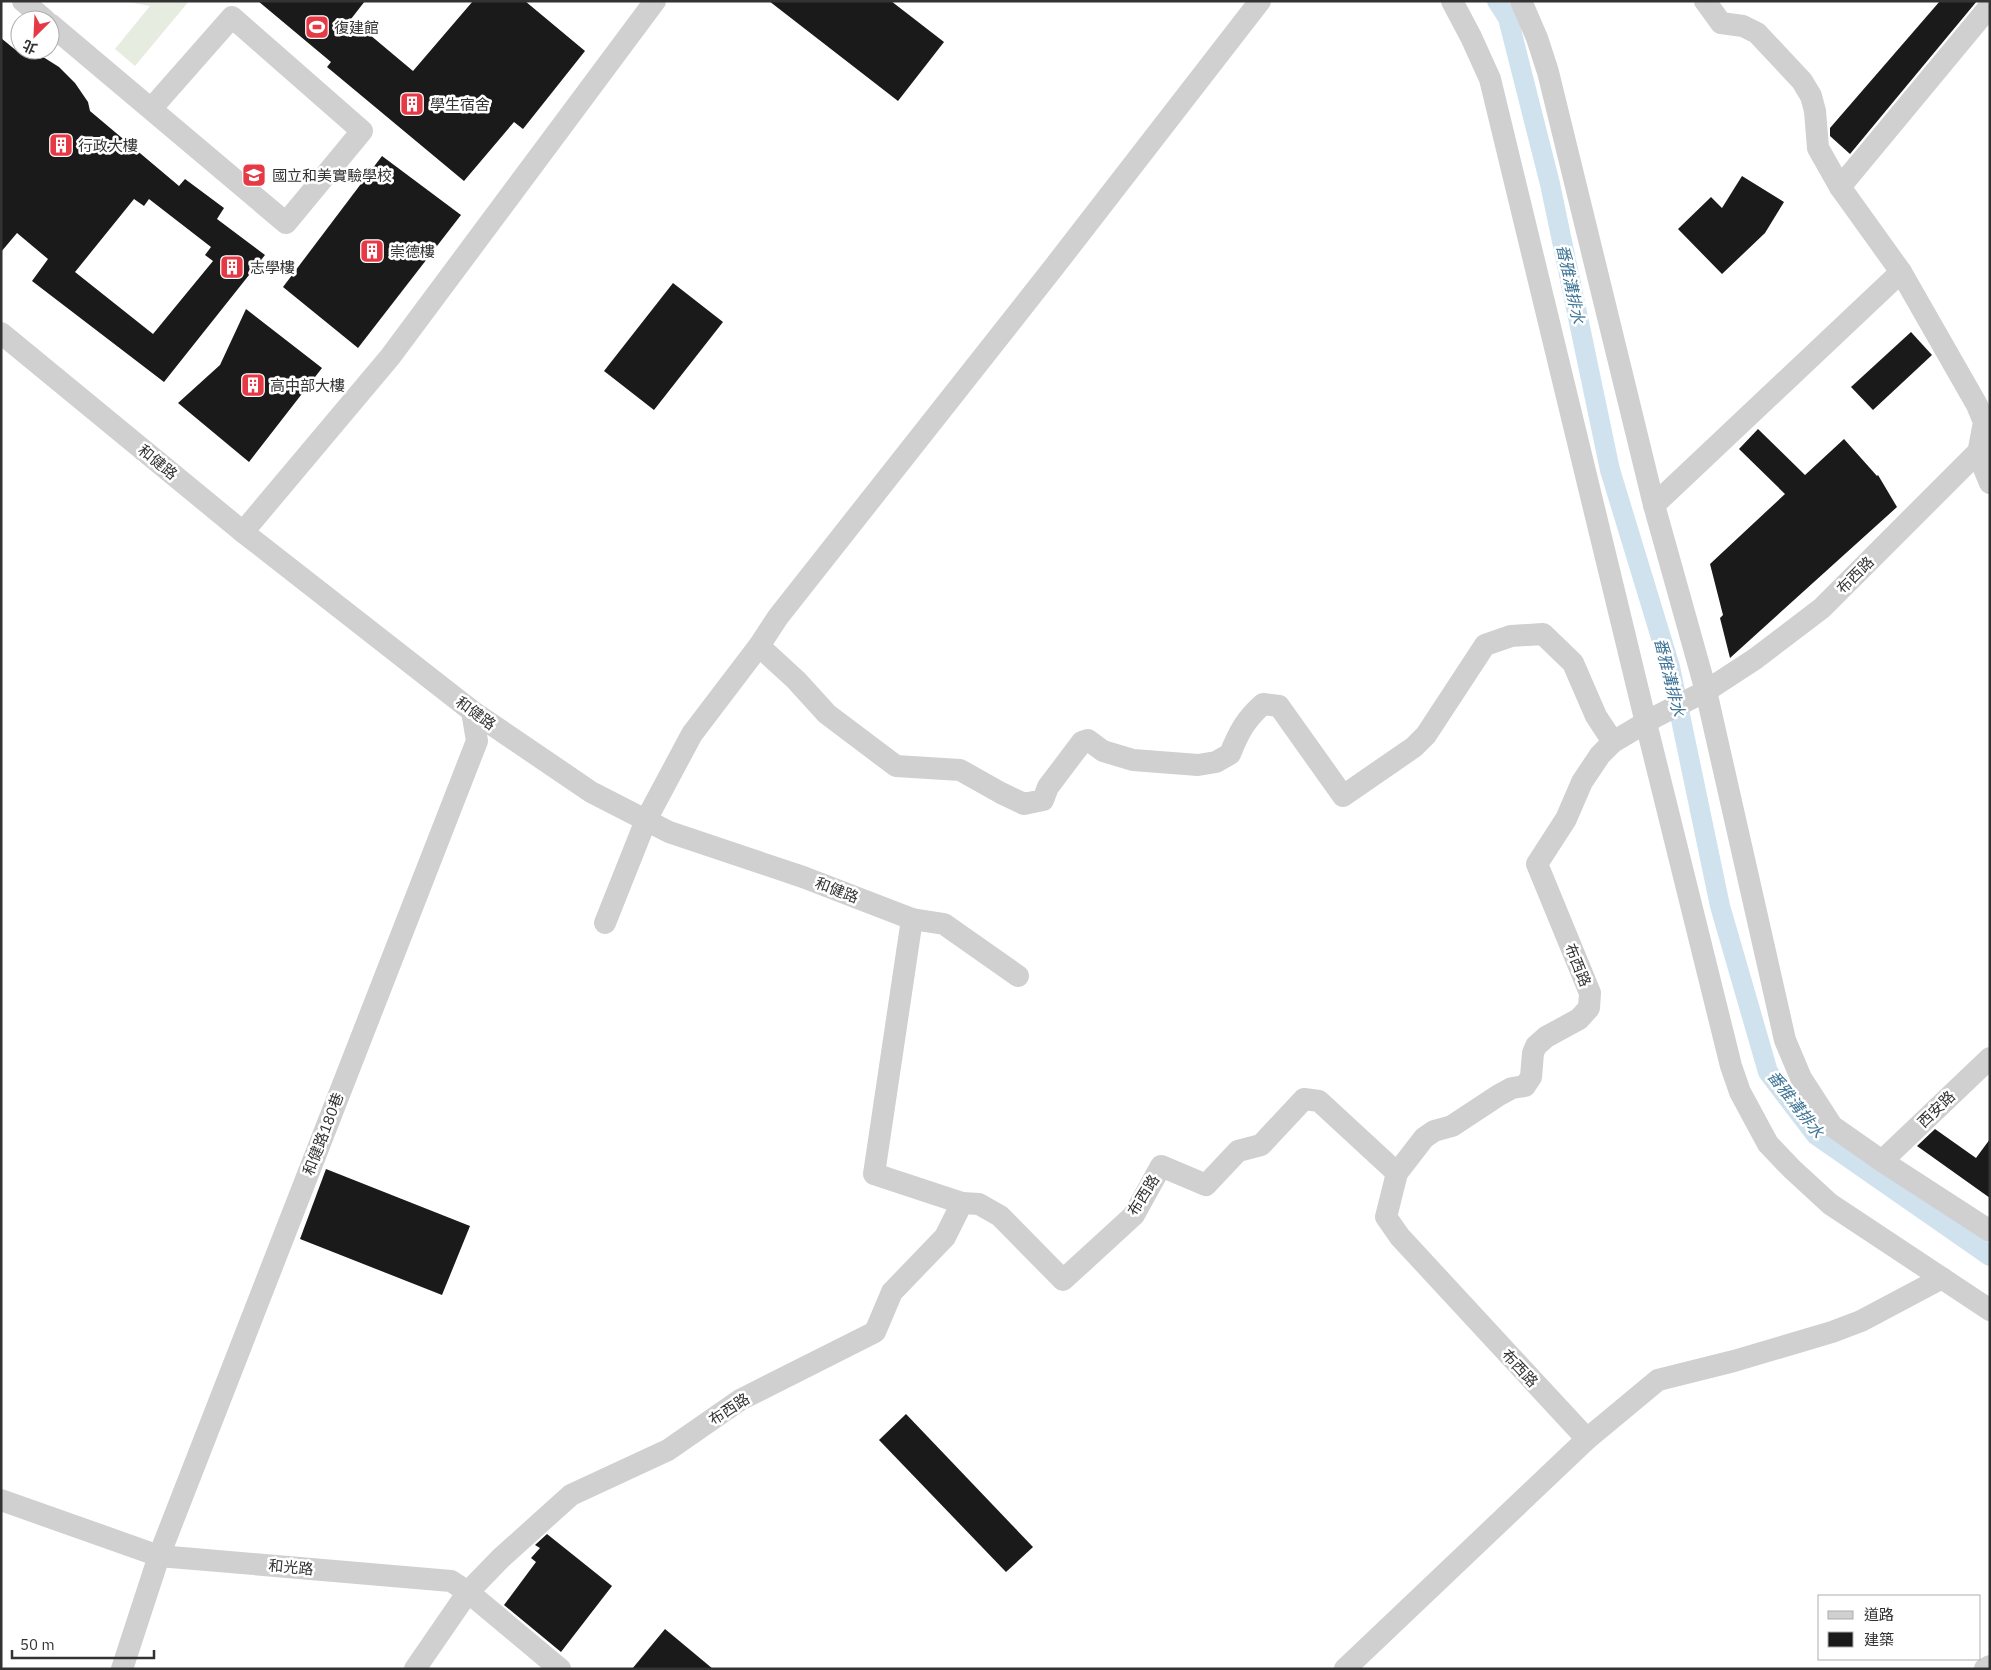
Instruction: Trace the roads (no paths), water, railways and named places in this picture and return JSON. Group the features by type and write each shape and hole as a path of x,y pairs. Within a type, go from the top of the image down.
{"street":[{"path":"23,1 33,10"},
{"path":"243,532 390,358 655,1"},
{"path":"604,923 646,820 692,734 759,646 778,617 1054,267 1260,1"},
{"path":"1452,1 1490,79 1650,720 1731,1066 1740,1092 1768,1144 1830,1204 1990,1310"},
{"path":"1520,1 1538,38 1548,72 1785,1040 1801,1078 1832,1126 1891,1151 1990,1231"},
{"path":"1705,1 1721,23 1742,26 1757,33 1802,81 1811,96 1815,111 1818,148 1840,187 1901,272 1977,405 1984,422 1984,447 1990,484"},
{"path":"1840,187 1990,6"},
{"path":"60,33 151,110 286,222 362,131 232,17 151,110"},
{"path":"1654,505 1901,272"},
{"name":"和健路","path":"1,333 243,532 472,711 591,792 669,832 803,877 912,920 944,924 1018,976"},
{"name":"布西路","path":"1586,1439 1400,1237 1386,1217 1397,1173 1424,1138 1434,1131 1452,1126 1498,1095 1512,1088 1525,1086 1531,1077 1533,1053 1536,1046 1546,1037 1579,1019 1589,1008 1590,993 1537,864 1566,819 1582,782 1600,754 1613,742 1650,720 1699,695 1755,659 1822,608 1984,447"},
{"path":"759,646 796,680 827,714 896,766 960,770 1024,804 1043,800 1048,787 1082,742 1088,740 1103,751 1133,760 1198,765 1216,762 1230,754 1240,729 1252,713 1263,704 1278,706 1342,796 1414,747 1426,736 1485,645 1510,636 1542,634 1573,662 1596,716 1613,742"},
{"name":"和健路180巷","path":"122,1669 159,1556 477,741 472,711"},
{"name":"布西路","path":"912,920 874,1174 962,1203 979,1204 1000,1216 1063,1280 1134,1215 1161,1166 1206,1185 1238,1151 1261,1145 1304,1099 1319,1100 1397,1173"},
{"name":"西安路","path":"1891,1151 1990,1058"},
{"name":"布西路","path":"415,1669 468,1592 501,1558 571,1495 668,1450 740,1400 875,1332 892,1292 945,1237 962,1203"},
{"path":"1345,1669 1586,1439 1658,1380 1832,1332 1861,1321 1942,1278"},
{"name":"和光路","path":"1,1500 159,1556 451,1582 468,1592 560,1669"},
{"path":"1985,1669 1990,1666"}],"waterway":[{"name":"番雅溝排水","path":"1497,1 1508,18 1550,184 1610,470 1670,667 1720,906 1768,1072 1816,1135 1990,1256"}],"place":[{"name":"復建館","path":"317,27"},
{"name":"學生宿舍","path":"412,104"},
{"name":"行政大樓","path":"61,145"},
{"name":"國立和美實驗學校","path":"254,175"},
{"name":"崇德樓","path":"372,251"},
{"name":"志學樓","path":"232,267"},
{"name":"高中部大樓","path":"253,385"}]}
